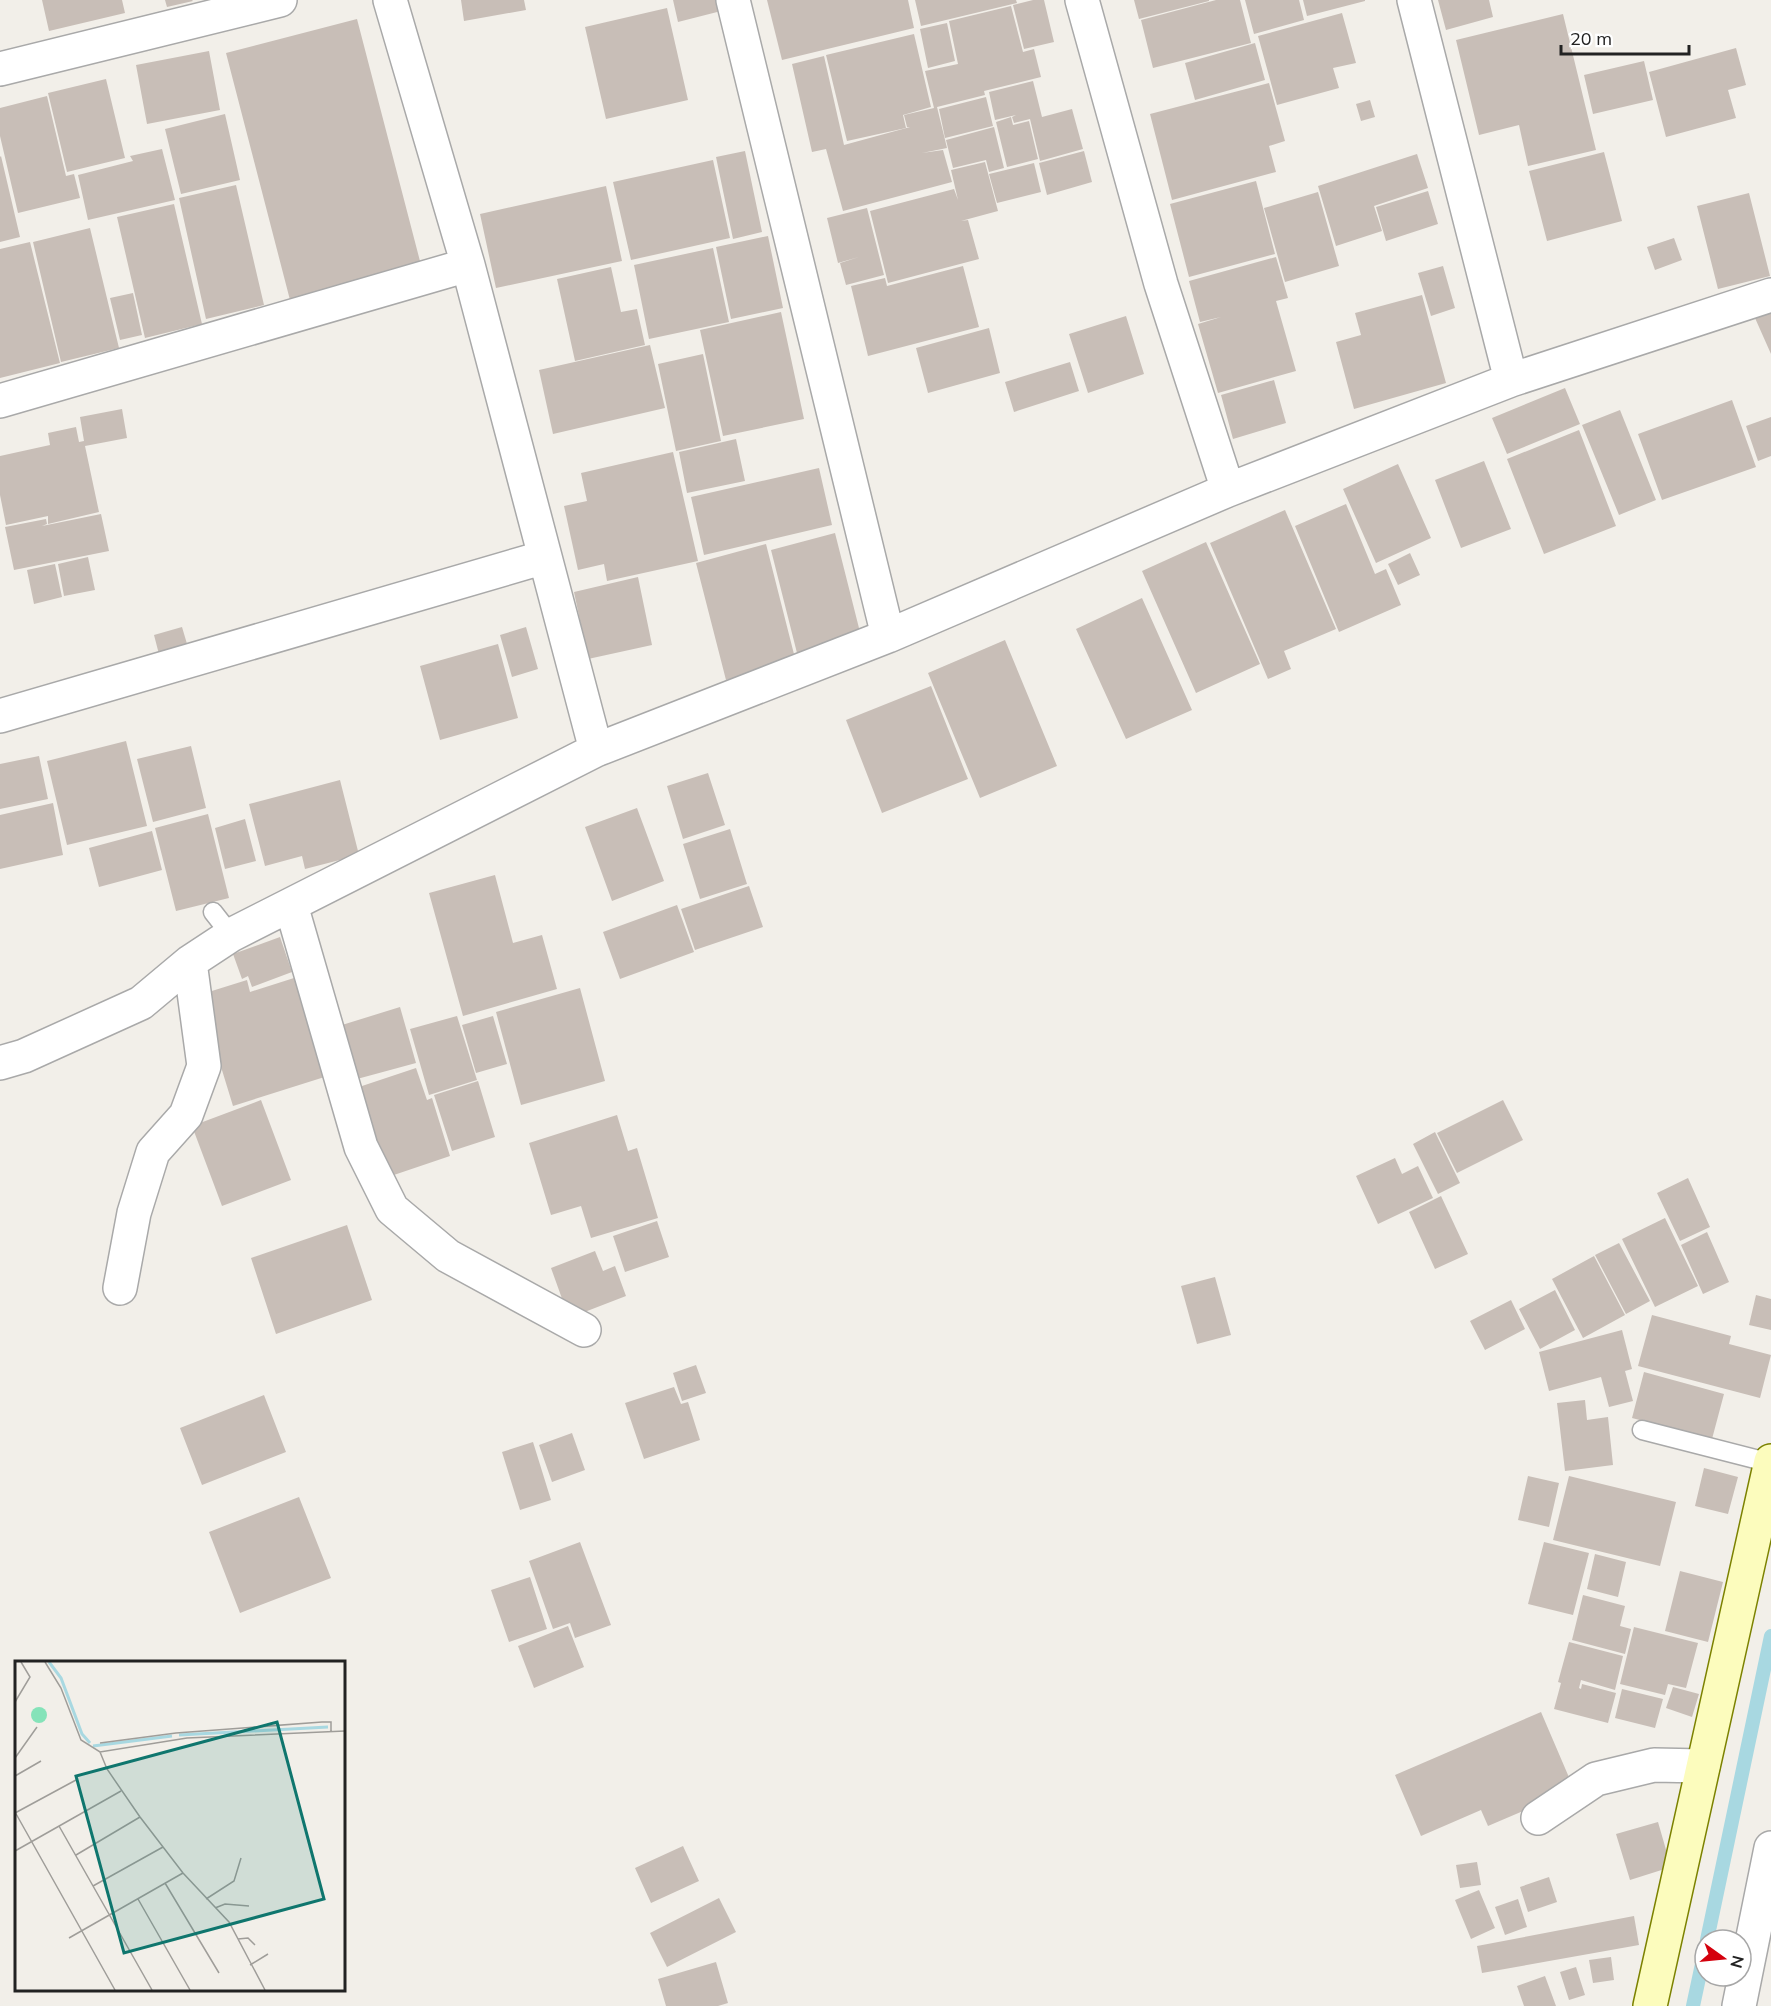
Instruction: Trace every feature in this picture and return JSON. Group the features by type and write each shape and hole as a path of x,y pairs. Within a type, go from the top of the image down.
{"street":[{"path":"0,69 280,0"},
{"path":"390,0 468,265 596,750"},
{"path":"733,0 888,636"},
{"path":"1082,0 1161,284 1228,490"},
{"path":"1414,0 1511,380"},
{"path":"0,401 468,265"},
{"path":"0,1063 24,1056 141,1003 190,962 222,923 291,905 596,750 888,636 1228,490 1511,380 1771,295"},
{"path":"0,716 545,557"},
{"path":"291,905 361,1147 393,1209 448,1256 584,1330"},
{"path":"120,1288 134,1213 153,1152 186,1115 204,1066 190,962"},
{"path":"1650,2006 1771,1462"},
{"path":"1538,1818 1596,1779 1654,1765 1703,1766"},
{"path":"1739,2006 1771,1848"}],"lane":[{"path":"1642,1430 1771,1462"}],"building":[{"path":"42,0 122,0 125,13 49,31"},
{"path":"165,0 192,0 193,1 167,7"},
{"path":"461,0 524,0 526,10 464,21"},
{"path":"673,0 723,0 725,10 678,22"},
{"path":"767,0 908,0 914,28 782,60"},
{"path":"915,0 1016,0 1017,3 921,26"},
{"path":"1044,0 1054,42 1024,49 1013,5"},
{"path":"1134,0 1209,0 1209,1 1139,19"},
{"path":"1216,0 1240,0 1251,43 1153,68 1141,20"},
{"path":"1245,0 1299,0 1304,20 1254,34"},
{"path":"1303,0 1365,0 1365,1 1307,16"},
{"path":"1438,0 1489,0 1493,17 1446,30"},
{"path":"1011,6 1023,52 1034,49 1041,77 984,91 985,95 937,107 947,148 922,153 943,150 952,182 843,211 826,149 812,152 792,64 824,56 844,145 910,127 907,127 904,115 934,108 925,71 958,64 949,21"},
{"path":"667,8 688,100 606,119 585,27"},
{"path":"1342,13 1356,63 1333,68 1339,88 1277,105 1258,36"},
{"path":"1563,14 1596,150 1528,166 1519,125 1479,135 1456,40"},
{"path":"357,19 421,265 290,300 226,53"},
{"path":"947,23 955,61 928,68 920,29"},
{"path":"914,34 931,107 903,115 906,128 847,141 826,55"},
{"path":"1255,43 1265,80 1195,100 1185,63"},
{"path":"1736,48 1746,85 1728,90 1736,118 1666,137 1649,72"},
{"path":"209,51 220,110 147,124 136,65"},
{"path":"1644,61 1653,100 1593,114 1584,75"},
{"path":"106,79 125,158 67,172 48,93"},
{"path":"1033,81 1042,117 1072,109 1083,149 1040,161 1030,119 1014,123 1012,117 1016,115 995,120 989,92"},
{"path":"1269,83 1285,141 1269,146 1276,172 1172,200 1150,114"},
{"path":"47,96 66,176 74,174 80,198 18,213 0,136 0,108"},
{"path":"986,97 993,126 945,138 939,109"},
{"path":"1370,100 1375,117 1361,121 1356,104"},
{"path":"225,114 240,180 181,194 165,129"},
{"path":"1011,117 1013,125 1029,121 1038,159 1007,167 996,122"},
{"path":"994,127 1004,168 989,172 986,160 953,168 946,140"},
{"path":"162,149 175,200 88,220 78,175 133,161 130,156"},
{"path":"745,151 762,232 733,239 716,157"},
{"path":"1084,151 1092,182 1047,195 1039,163"},
{"path":"1604,152 1622,221 1547,241 1529,171"},
{"path":"1417,154 1428,188 1374,206 1382,231 1336,246 1318,186"},
{"path":"0,157 20,237 0,242"},
{"path":"713,160 730,238 631,260 613,182"},
{"path":"985,162 998,211 961,221 968,220 979,259 888,283 870,211 954,189 958,200 951,170"},
{"path":"1034,163 1041,192 997,203 989,174"},
{"path":"1256,181 1275,254 1189,277 1170,204"},
{"path":"236,185 264,305 206,319 179,198"},
{"path":"606,186 622,261 496,288 480,214"},
{"path":"1428,191 1438,224 1386,241 1376,207"},
{"path":"1318,192 1339,266 1285,282 1264,208"},
{"path":"1749,193 1770,276 1718,289 1697,206"},
{"path":"174,204 202,324 145,338 117,217"},
{"path":"867,208 884,275 846,285 840,263 859,257 838,263 827,218"},
{"path":"90,228 119,348 61,362 33,242"},
{"path":"768,236 783,308 731,319 716,247"},
{"path":"1674,238 1682,260 1655,270 1647,247"},
{"path":"30,242 60,363 0,378 0,249"},
{"path":"713,248 729,322 649,339 634,265"},
{"path":"1276,257 1288,298 1276,301 1296,371 1218,393 1198,324 1221,317 1200,322 1189,281"},
{"path":"963,266 979,327 868,356 851,286 885,278 887,286"},
{"path":"1443,266 1455,308 1431,316 1418,273"},
{"path":"611,267 621,312 637,309 645,345 575,361 557,279"},
{"path":"133,293 142,335 120,340 110,298"},
{"path":"1422,295 1446,383 1354,409 1336,342 1361,335 1355,313"},
{"path":"1771,311 1771,354 1755,318"},
{"path":"781,312 804,419 723,436 700,330"},
{"path":"1126,316 1144,374 1088,393 1069,334"},
{"path":"989,328 1000,373 928,393 916,348"},
{"path":"650,345 665,408 553,434 539,370"},
{"path":"703,354 721,441 676,451 658,364"},
{"path":"1070,362 1079,391 1014,412 1005,382"},
{"path":"1274,380 1286,423 1233,439 1221,395"},
{"path":"1565,388 1580,424 1507,454 1492,418"},
{"path":"1732,400 1756,467 1662,500 1638,434"},
{"path":"122,409 127,438 85,446 99,512 48,524 48,516 6,525 0,495 0,456 50,445 48,433 76,427 79,442 84,441 80,417"},
{"path":"1620,410 1656,500 1619,515 1582,425"},
{"path":"1771,417 1771,456 1758,461 1746,426"},
{"path":"1579,430 1616,526 1544,554 1507,459"},
{"path":"736,439 745,481 687,493 679,452"},
{"path":"673,452 698,561 607,581 604,564 578,570 564,506 587,501 581,473"},
{"path":"1484,461 1511,529 1461,548 1435,480"},
{"path":"1398,464 1431,538 1376,563 1343,489"},
{"path":"819,468 832,525 704,555 691,497"},
{"path":"1346,504 1375,574 1386,569 1401,605 1339,632 1295,526"},
{"path":"1285,510 1336,629 1284,651 1291,669 1268,679 1210,543"},
{"path":"101,514 109,551 14,570 5,527 46,519 47,524 42,526"},
{"path":"835,533 861,636 797,653 771,550"},
{"path":"1206,542 1260,664 1196,693 1142,571"},
{"path":"766,544 796,662 726,680 696,563"},
{"path":"1410,553 1420,575 1398,585 1388,564"},
{"path":"88,557 95,590 64,596 58,564"},
{"path":"55,564 62,597 34,604 27,570"},
{"path":"638,577 652,645 588,659 574,592"},
{"path":"1142,598 1192,710 1126,739 1076,629"},
{"path":"182,627 190,654 161,662 154,635"},
{"path":"526,627 538,669 512,677 500,635"},
{"path":"1005,640 1057,766 980,798 928,673"},
{"path":"498,644 518,718 440,740 420,666"},
{"path":"931,686 968,779 882,813 846,720"},
{"path":"126,741 147,826 67,845 47,761"},
{"path":"191,746 206,808 153,822 137,759"},
{"path":"39,756 48,799 0,809 0,764"},
{"path":"708,773 725,825 683,839 667,786"},
{"path":"340,780 359,855 305,869 302,856 265,866 249,804"},
{"path":"53,803 63,855 0,869 0,815"},
{"path":"637,808 664,881 612,901 585,827"},
{"path":"208,814 229,898 176,911 155,828"},
{"path":"245,819 256,861 225,869 215,828"},
{"path":"730,829 747,884 700,899 683,844"},
{"path":"152,831 162,870 99,887 89,848"},
{"path":"495,875 513,943 542,935 557,989 463,1016 429,893"},
{"path":"749,886 763,927 695,950 681,909"},
{"path":"677,905 694,952 620,979 603,932"},
{"path":"280,937 292,972 252,987 248,976 242,979 233,954"},
{"path":"294,978 300,997 309,995 334,1074 233,1106 199,995 247,980 250,992"},
{"path":"580,988 605,1081 521,1105 496,1012"},
{"path":"400,1007 416,1063 357,1079 342,1025"},
{"path":"457,1016 477,1080 429,1095 410,1029"},
{"path":"493,1016 507,1064 476,1073 462,1025"},
{"path":"416,1068 427,1100 432,1098 450,1156 385,1178 356,1088"},
{"path":"478,1081 495,1137 452,1151 434,1095"},
{"path":"261,1100 291,1180 222,1206 192,1126"},
{"path":"1503,1100 1523,1140 1457,1173 1437,1133"},
{"path":"617,1115 628,1151 637,1148 658,1218 591,1238 581,1206 551,1215 529,1143"},
{"path":"1435,1132 1460,1183 1438,1194 1413,1144"},
{"path":"1395,1158 1402,1174 1418,1166 1433,1198 1378,1224 1356,1176"},
{"path":"1688,1178 1710,1227 1680,1241 1657,1193"},
{"path":"1441,1196 1468,1254 1435,1269 1409,1212"},
{"path":"1665,1218 1698,1286 1655,1307 1622,1239"},
{"path":"657,1221 669,1257 625,1272 613,1236"},
{"path":"347,1225 372,1300 276,1334 251,1258"},
{"path":"1707,1232 1729,1282 1703,1294 1681,1245"},
{"path":"1619,1243 1650,1301 1626,1314 1595,1255"},
{"path":"595,1251 603,1271 615,1266 626,1296 569,1318 551,1268"},
{"path":"1594,1256 1625,1315 1583,1338 1552,1279"},
{"path":"1215,1277 1231,1335 1197,1344 1181,1286"},
{"path":"1555,1290 1575,1330 1540,1349 1519,1309"},
{"path":"1756,1295 1771,1299 1771,1330 1749,1325"},
{"path":"1511,1300 1525,1329 1485,1350 1470,1321"},
{"path":"1652,1315 1731,1336 1729,1344 1771,1355 1760,1398 1638,1366"},
{"path":"1622,1330 1632,1369 1625,1371 1633,1401 1609,1407 1601,1377 1549,1391 1539,1352"},
{"path":"696,1365 706,1393 682,1401 673,1373"},
{"path":"1644,1372 1724,1394 1712,1439 1632,1418"},
{"path":"674,1387 681,1404 688,1402 700,1440 644,1459 625,1403"},
{"path":"264,1395 286,1452 202,1485 180,1428"},
{"path":"1585,1400 1587,1420 1608,1417 1613,1465 1565,1471 1557,1403"},
{"path":"572,1433 585,1470 552,1482 539,1445"},
{"path":"533,1442 551,1500 520,1510 502,1452"},
{"path":"1704,1468 1738,1477 1728,1514 1695,1506"},
{"path":"1528,1476 1559,1483 1549,1527 1518,1520"},
{"path":"1569,1476 1676,1502 1660,1566 1553,1540"},
{"path":"299,1497 331,1578 240,1613 209,1532"},
{"path":"580,1542 611,1625 575,1638 570,1623 553,1629 529,1561"},
{"path":"1544,1542 1589,1553 1573,1615 1528,1604"},
{"path":"1595,1554 1626,1562 1618,1597 1587,1589"},
{"path":"1680,1571 1723,1582 1708,1642 1665,1631"},
{"path":"530,1577 547,1629 509,1642 491,1590"},
{"path":"1583,1595 1625,1606 1620,1626 1631,1629 1625,1654 1572,1640"},
{"path":"568,1626 584,1667 534,1688 518,1646"},
{"path":"1634,1627 1698,1643 1686,1688 1668,1684 1665,1695 1620,1684"},
{"path":"1569,1642 1623,1656 1615,1690 1581,1680 1579,1688 1581,1689 1582,1684 1616,1693 1608,1723 1554,1709 1561,1683 1558,1682"},
{"path":"1673,1687 1699,1694 1692,1717 1666,1708"},
{"path":"1622,1689 1663,1699 1655,1728 1615,1718"},
{"path":"1541,1712 1574,1789 1488,1826 1481,1810 1421,1836 1395,1775"},
{"path":"1658,1822 1671,1867 1630,1880 1616,1834"},
{"path":"683,1846 699,1881 651,1903 635,1868"},
{"path":"1477,1862 1481,1885 1460,1888 1456,1865"},
{"path":"1549,1877 1557,1902 1528,1912 1520,1887"},
{"path":"1479,1890 1495,1928 1471,1939 1455,1900"},
{"path":"719,1898 736,1932 667,1967 650,1933"},
{"path":"1518,1899 1527,1927 1505,1935 1495,1907"},
{"path":"1634,1916 1639,1945 1482,1973 1477,1946"},
{"path":"1611,1957 1614,1980 1593,1983 1589,1960"},
{"path":"716,1962 728,2003 718,2006 666,2006 658,1979"},
{"path":"1576,1967 1585,1995 1569,2000 1560,1972"},
{"path":"1545,1976 1556,2006 1524,2006 1517,1986"}],"waterway":[{"path":"1710,1928 1771,1636"},
{"path":"1693,2006 1697,1988"}]}
